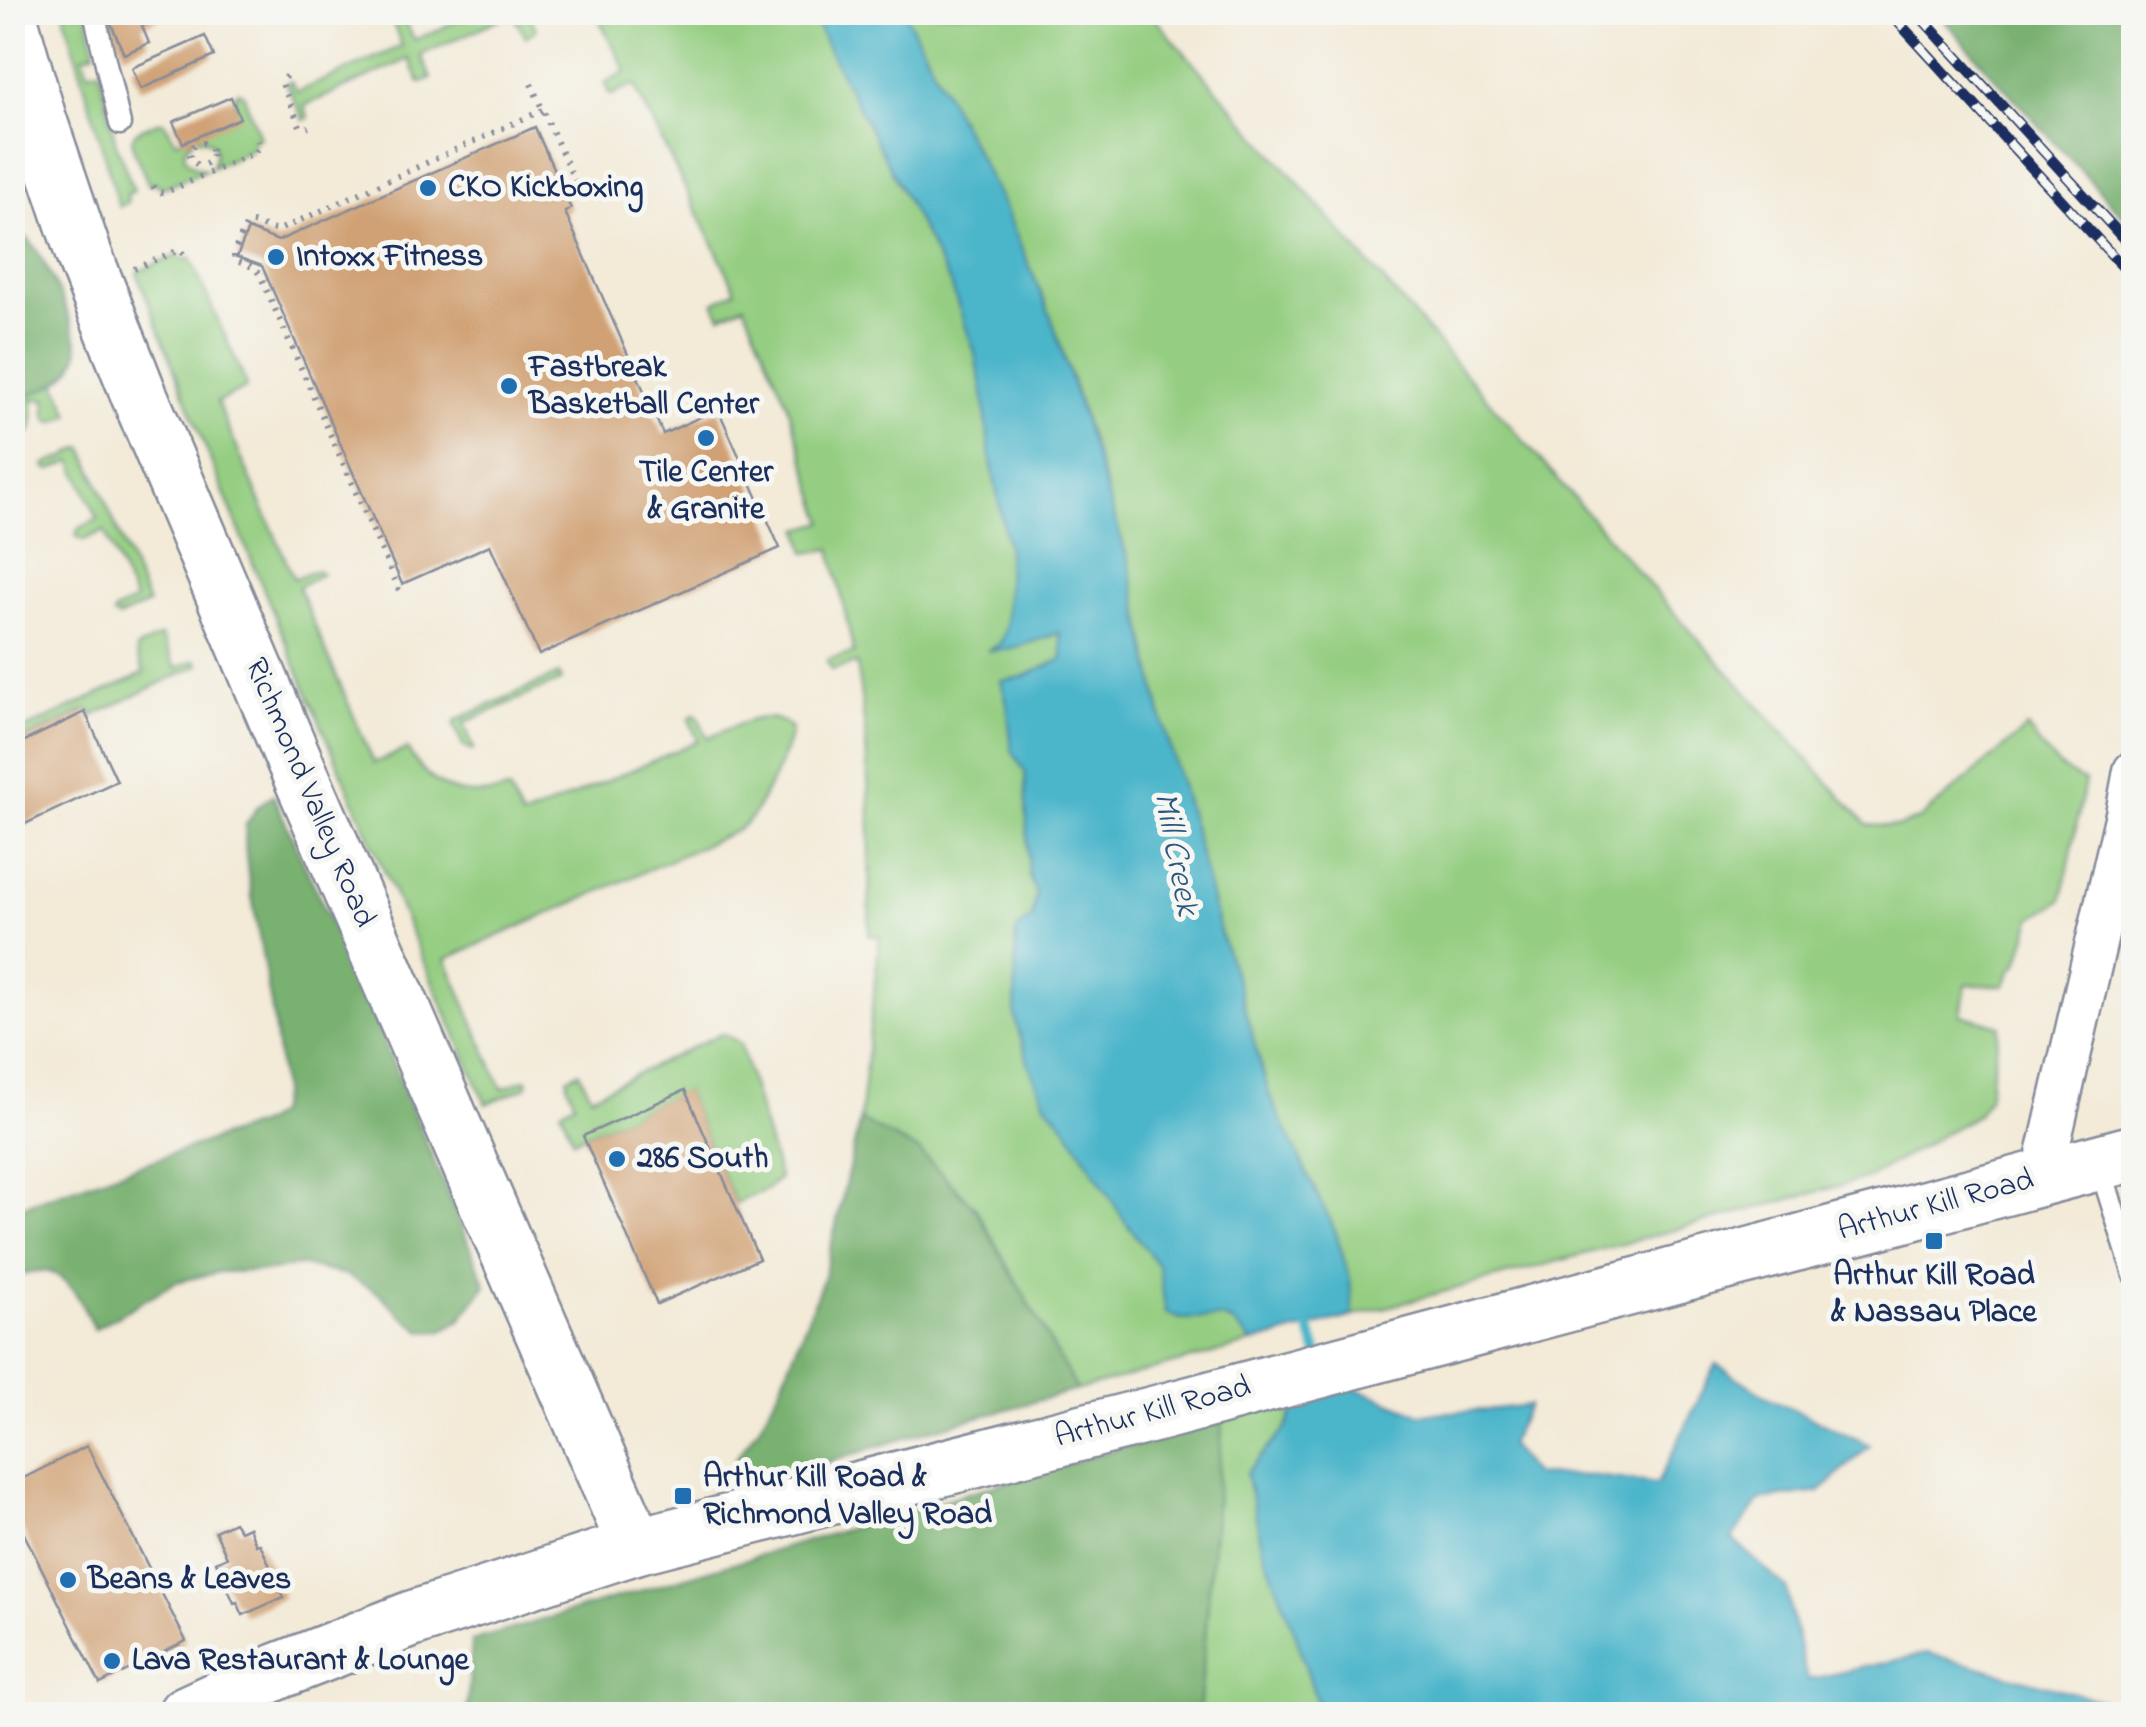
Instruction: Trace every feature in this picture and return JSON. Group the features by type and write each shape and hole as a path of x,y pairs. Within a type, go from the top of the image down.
{"street":[{"name":"Richmond Valley Road","path":"12,28 84,255 139,395 636,1546"},
{"path":"2042,1177 2130,816 2134,771"},
{"name":"Arthur Kill Road","path":"186,1714 278,1672 412,1619 636,1546 1155,1414 2116,1157"}],"lane":[{"path":"94,12 120,124"},
{"path":"2116,1157 2134,1275"}],"path":[{"path":"286,76 283,86 300,126 309,127"},
{"path":"531,84 587,208"},
{"path":"399,590 260,276 254,268 234,260 234,252 248,223 281,229 543,110"},
{"path":"153,186 164,193 256,152 258,142"},
{"path":"206,164 210,172"},
{"path":"132,270 179,250 186,256"}],"green space":[{"path":"478,12 530,13 536,30 525,37 513,13 421,55 431,78 420,83 409,59 304,106 308,118 303,120 286,83 291,81 297,92 402,46 393,23 402,17 415,40"},
{"path":"64,13 87,13 95,52 83,56 88,72 99,69 116,144 134,191 127,194 128,202 119,207"},
{"path":"596,13 833,13 950,240 1051,572 1063,650 1070,749 1282,1335 1077,1390 975,1207 919,1151 860,1120 880,936 869,936 870,813 857,663 832,670 827,662 854,653 831,549 807,553 805,550 800,529 824,522 787,403 744,305 721,316 714,303 736,290 634,85 609,94 605,83 626,71"},
{"path":"905,13 1150,13 1661,598 1867,825 1899,827 1920,819 2027,728 2059,766 2085,781 2062,900 2032,918 2018,964 2005,985 1966,985 1961,1015 2000,1026 1988,1098 1978,1114 1868,1178 1335,1321 1231,1037 1219,929 1161,715 1129,563 1072,380 1052,320 1007,213"},
{"path":"1938,13 2133,13 2133,227 1998,81"},
{"path":"238,91 243,94 260,137 253,140 249,151 211,168 215,148 196,135 235,116"},
{"path":"164,122 176,141 192,137 185,150 186,159 205,170 166,187 159,187 156,182 149,185 132,139 136,132"},
{"path":"25,237 58,290 78,353 61,379 13,401 13,239"},
{"path":"178,255 184,260 190,258 245,381 246,388 217,402 294,579 317,570 322,574 298,587 374,763 407,749 427,775 450,789 477,794 509,790 522,818 698,741 689,719 694,714 708,738 762,718 773,718 791,729 767,789 749,820 736,831 446,959 502,1089 526,1079 528,1082 526,1087 486,1104 262,586 137,272"},
{"path":"56,382 70,415 50,422 46,399 33,399 33,426 25,434 18,431 12,401"},
{"path":"83,447 148,604 118,618 113,615 115,611 135,601 104,531 83,540 76,536 78,529 98,519 72,461 50,470 45,467"},
{"path":"161,636 176,668 196,660 199,665 92,716 88,709 16,743 13,735 144,673 137,648"},
{"path":"559,674 562,680 464,723 474,749 463,746 454,725 456,720"},
{"path":"273,795 373,1015 486,1285 459,1321 441,1331 422,1331 380,1294 346,1275 301,1265 271,1271 219,1272 176,1282 94,1329 76,1294 55,1274 42,1271 13,1276 13,1209 265,1122 277,1113 282,1092 274,1022 245,845 246,825 257,807"},
{"path":"724,1034 740,1043 779,1178 766,1190 735,1203 685,1091 573,1140 561,1110 575,1103 568,1077 579,1072 591,1096"},
{"path":"860,1120 919,1151 975,1208 1077,1390 923,1432 751,1487 743,1485 733,1471 734,1461 759,1427 781,1386 824,1277"},
{"path":"1298,1400 1287,1427 1246,1473 1319,1709 1316,1714 1199,1714 1223,1417"},
{"path":"1223,1417 1199,1714 467,1714 472,1641"}],"water":[{"path":"812,13 905,13 1007,213 1052,320 1129,563 1161,715 1219,929 1270,1097 1336,1233 1350,1280 1353,1316 1252,1343 1234,1323 1222,1318 1181,1319 1166,1313 1159,1267 1124,1220 1067,1128 1045,1102 1030,1068 1015,1019 1016,931 1032,917 1036,894 1029,875 1025,772 1012,750 1001,681 1022,677 1063,659 1060,633 1010,649 987,651 1000,644 1006,628 1008,550 974,350 951,285"},
{"path":"1716,1364 1767,1397 1870,1445 1820,1492 1760,1500 1732,1539 1786,1588 1807,1680 1927,1653 2133,1709 2133,1714 1316,1714 1319,1709 1296,1635 1263,1550 1246,1473 1287,1427 1298,1400 1353,1387 1419,1414 1529,1405 1509,1444 1534,1475 1596,1476 1657,1484"}],"building":[{"path":"106,12 165,12 166,16 142,26 149,43 124,54"},
{"path":"205,36 214,56 141,89 132,68"},
{"path":"231,97 240,118 183,143 173,122"},
{"path":"535,127 571,209 565,212 663,434 718,409 780,548 539,655 490,545 402,584 262,266 237,257 248,229 278,241"},
{"path":"85,712 117,781 25,824 12,794 12,747"},
{"path":"685,1090 759,1259 657,1304 583,1136"},
{"path":"87,1446 186,1641 100,1684 12,1510 12,1484"},
{"path":"234,1522 240,1531 249,1527 284,1597 243,1615 216,1562 227,1557 215,1531"}],"waterway":[{"name":"Mill Creek","path":"1305,1318 1318,1354"}],"railway":[{"path":"1889,12 2134,279"},
{"path":"1916,12 2134,250"}],"place":[{"name":"CKO Kickboxing","path":"428,188"},
{"name":"Intoxx Fitness","path":"276,257"},
{"name":"Fastbreak Basketball Center","path":"509,386"},
{"name":"Tile Center & Granite","path":"706,438"},
{"name":"286 South","path":"617,1159"},
{"name":"Arthur Kill Road & Nassau Place","path":"1934,1241"},
{"name":"Arthur Kill Road & Richmond Valley Road","path":"683,1496"},
{"name":"Beans & Leaves","path":"68,1580"},
{"name":"Lava Restaurant & Lounge","path":"112,1661"}]}
